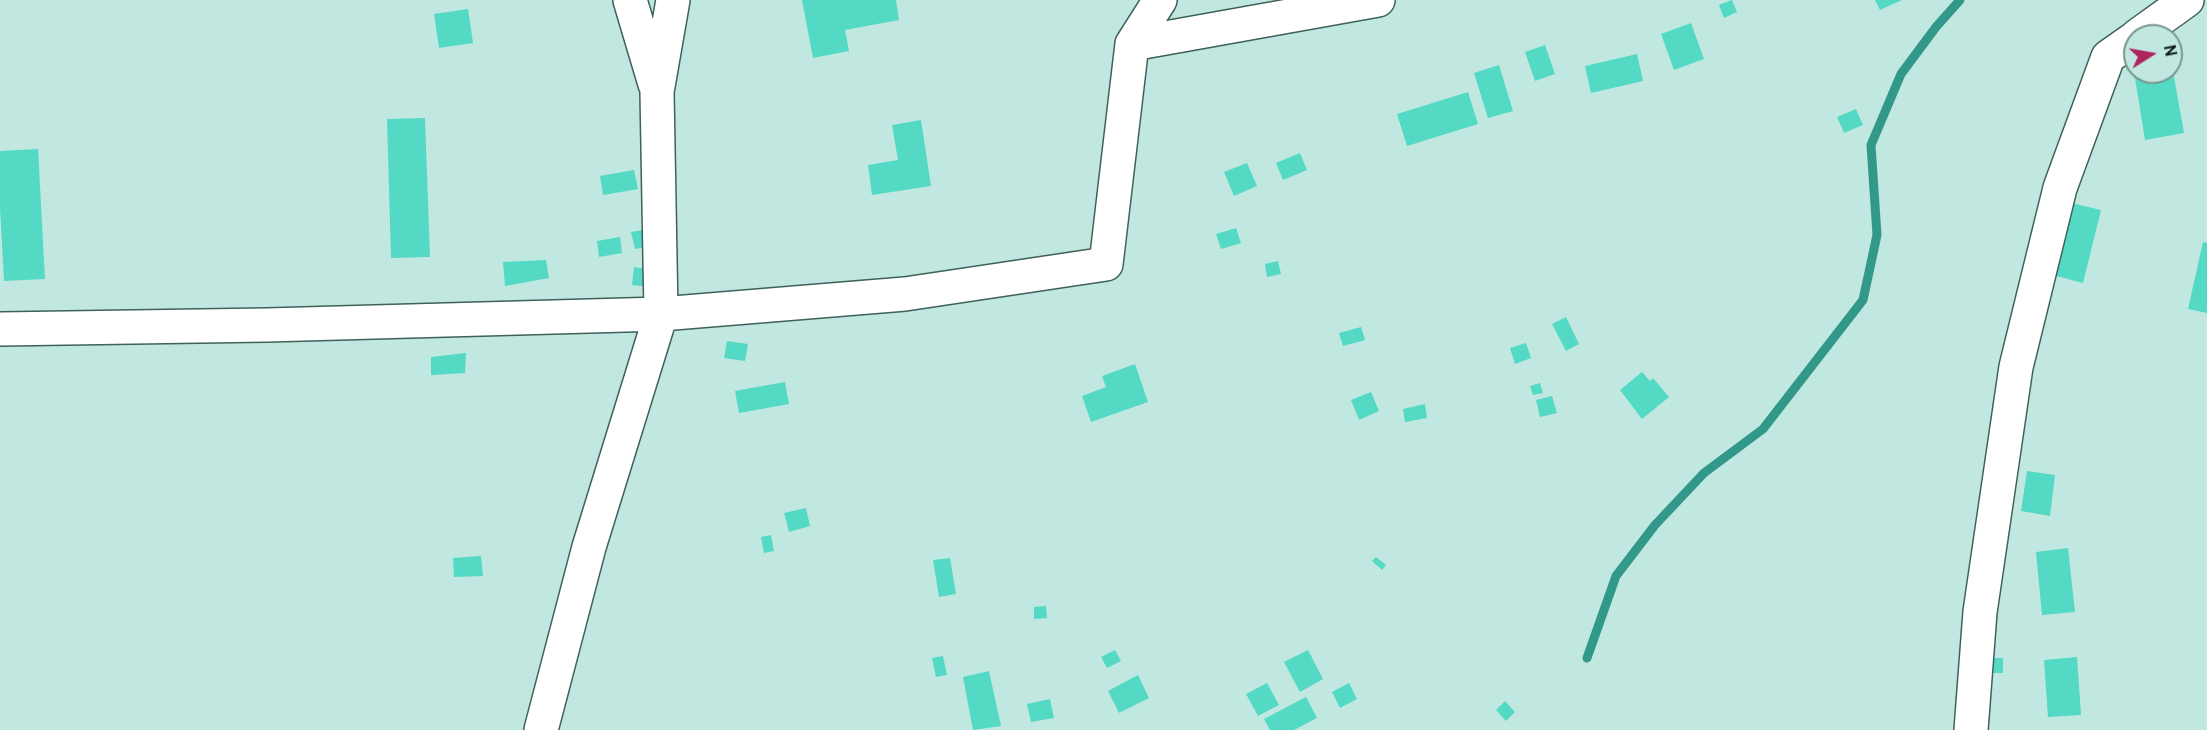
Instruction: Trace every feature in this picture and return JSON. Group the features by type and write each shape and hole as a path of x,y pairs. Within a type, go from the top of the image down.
{"street":[{"path":"630,0 657,92"},
{"path":"541,730 589,547 661,314 657,92 673,0"},
{"path":"0,330 661,314 905,294 1106,264 1132,44 1160,0"},
{"path":"1132,44 1377,0"},
{"path":"2154,24 2187,0"},
{"path":"1971,730 1980,612 2016,367 2060,189 2108,57 2123,46"}],"building":[{"path":"802,0 896,0 899,20 845,30 849,51 813,58"},
{"path":"1732,0 1737,12 1724,18 1719,5"},
{"path":"1875,0 1902,0 1880,10"},
{"path":"468,9 473,43 439,48 434,14"},
{"path":"1691,23 1704,59 1674,70 1661,34"},
{"path":"1545,45 1555,74 1535,81 1525,52"},
{"path":"1637,54 1643,81 1591,93 1585,66"},
{"path":"1499,65 1513,111 1488,118 1474,73"},
{"path":"2136,84 2175,84 2184,133 2145,140"},
{"path":"1468,92 1478,124 1407,146 1397,114"},
{"path":"1856,109 1863,125 1844,133 1837,117"},
{"path":"425,118 430,257 391,258 387,119"},
{"path":"921,120 931,186 872,195 868,165 898,160 892,125"},
{"path":"38,149 45,279 4,281 0,151"},
{"path":"1300,153 1307,170 1283,180 1276,163"},
{"path":"1247,163 1257,186 1234,196 1224,172"},
{"path":"634,170 638,189 603,195 600,176"},
{"path":"2059,200 2101,210 2083,283 2041,272"},
{"path":"1236,228 1241,243 1221,249 1216,234"},
{"path":"649,229 652,246 635,249 631,232"},
{"path":"620,237 622,253 599,257 597,241"},
{"path":"2203,242 2207,243 2207,313 2188,309"},
{"path":"546,260 549,278 505,286 503,262"},
{"path":"1278,261 1281,274 1267,277 1265,264"},
{"path":"634,267 652,270 650,287 632,285"},
{"path":"1566,317 1579,344 1566,351 1552,324"},
{"path":"1361,327 1365,340 1343,346 1339,333"},
{"path":"727,341 748,344 745,361 724,358"},
{"path":"1526,343 1531,358 1515,364 1510,348"},
{"path":"466,353 465,373 431,375 431,357"},
{"path":"1135,364 1148,402 1091,422 1082,396 1106,387 1102,376"},
{"path":"1642,372 1650,381 1653,378 1669,397 1642,419 1620,390"},
{"path":"785,382 789,404 739,413 735,391"},
{"path":"1540,383 1543,393 1533,395 1530,386"},
{"path":"1371,392 1379,411 1359,420 1351,400"},
{"path":"1552,396 1557,413 1540,417 1536,400"},
{"path":"1425,404 1427,418 1405,422 1403,409"},
{"path":"2027,471 2055,475 2050,516 2021,511"},
{"path":"806,508 810,526 789,532 784,513"},
{"path":"771,535 774,551 764,553 761,537"},
{"path":"2068,548 2075,612 2042,615 2036,552"},
{"path":"481,556 483,576 454,577 453,558"},
{"path":"1376,557 1386,565 1382,570 1372,561"},
{"path":"950,558 956,594 939,597 933,560"},
{"path":"1046,606 1047,618 1034,619 1034,607"},
{"path":"1115,650 1121,661 1107,668 1101,657"},
{"path":"1308,650 1323,679 1300,692 1284,662"},
{"path":"943,656 947,675 936,677 932,658"},
{"path":"2077,657 2081,715 2048,717 2044,660"},
{"path":"1993,658 2003,658 2003,673 1993,673"},
{"path":"989,671 1001,726 973,730 963,677"},
{"path":"1138,675 1149,698 1119,713 1108,691"},
{"path":"1267,683 1279,705 1258,716 1246,694"},
{"path":"1349,683 1357,699 1340,708 1332,692"},
{"path":"1306,697 1317,718 1294,730 1270,730 1264,719"},
{"path":"1050,699 1054,718 1031,722 1027,704"},
{"path":"1505,701 1515,712 1506,721 1496,710"}],"waterway":[{"path":"1587,658 1616,576 1655,525 1704,473 1763,429 1863,300 1877,235 1871,145 1901,74 1936,27 1960,0"}]}
